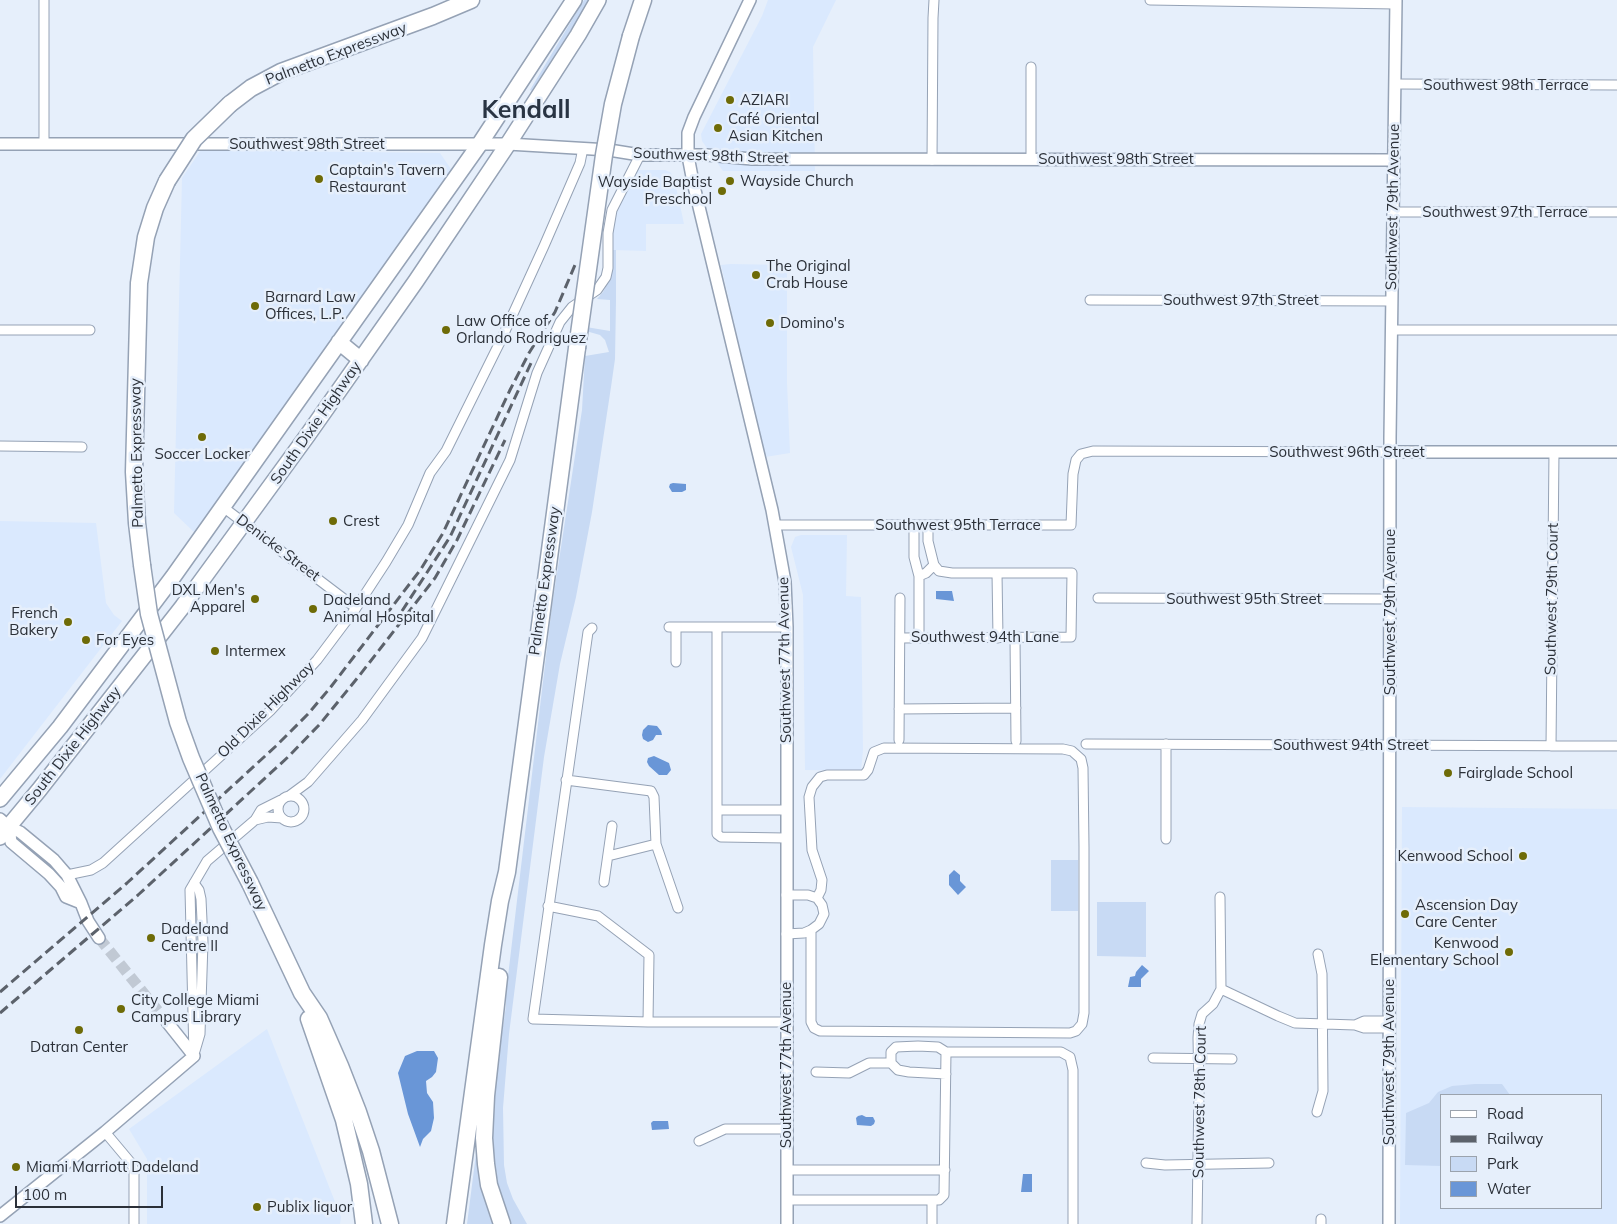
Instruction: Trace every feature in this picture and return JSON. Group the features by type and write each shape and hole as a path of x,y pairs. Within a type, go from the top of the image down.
{"highway":[{"name":"Palmetto Expressway","path":"390,1224 371,1151 358,1112 319,1018 302,993 218,819 178,722 149,614 137,523 134,472 140,275 142,252 150,222 167,181 194,139 230,104 251,88 281,72 471,0"},
{"name":"South Dixie Highway","path":"0,800 60,727 125,642 223,507 479,145 574,0"},
{"name":"South Dixie Highway","path":"3,828 40,790 244,524 361,360 508,144 578,35 598,0"},
{"name":"Palmetto Expressway","path":"455,1224 493,945 507,872 604,155 613,104 631,36 644,0"},
{"path":"339,342 361,360"},
{"path":"118,690 126,662 125,642"},
{"path":"502,1224 489,1185 485,1159 484,1127 487,1084 508,901 507,872"},
{"path":"302,993 310,1022 344,1120 354,1162 364,1224"}],"street":[{"path":"44,0 44,144"},
{"name":"Southwest 77th Avenue","path":"750,0 694,117 688,133 688,156 775,525 784,574 787,810 787,1224"},
{"path":"932,160 934,0"},
{"path":"1150,0 1396,2"},
{"name":"Southwest 79th Avenue","path":"1389,1224 1390,452 1392,160 1396,2"},
{"path":"1031,68 1031,160"},
{"name":"Southwest 98th Terrace","path":"1394,84 1617,85"},
{"name":"Southwest 98th Street","path":"0,144 508,144 609,150 640,155 752,159 1392,160"},
{"name":"Old Dixie Highway","path":"67,875 90,870 103,863 270,711 317,660 356,608 404,532 433,467 446,451 501,340 580,162 583,148"},
{"path":"282,818 278,811 279,803 308,782 362,720 422,638 510,460 528,399 540,366 560,322 572,307 597,290 606,277 608,268 608,233 612,210 640,155"},
{"name":"Southwest 97th Terrace","path":"1392,212 1617,212"},
{"name":"Southwest 97th Street","path":"1090,300 1391,301"},
{"path":"0,330 90,330"},
{"path":"1391,330 1617,330"},
{"path":"0,446 82,447"},
{"name":"Southwest 96th Street","path":"1078,457 1093,451 1617,452"},
{"name":"Southwest 79th Court","path":"1551,746 1554,452"},
{"name":"Southwest 95th Terrace","path":"775,525 1072,525 1073,474 1078,457"},
{"name":"Denicke Street","path":"223,507 356,608"},
{"path":"914,525 914,557 919,576 919,637"},
{"path":"928,525 928,541 934,565 939,571 997,573 998,638"},
{"path":"919,576 926,573 934,565"},
{"name":"Southwest 94th Lane","path":"900,638 1071,637 1072,573 997,573"},
{"path":"899,740 900,598"},
{"name":"Southwest 95th Street","path":"1098,598 1390,599"},
{"path":"676,662 672,627 786,628"},
{"path":"717,627 718,836 786,838"},
{"path":"592,628 588,632 533,1019 648,1022 786,1022"},
{"path":"1015,638 1016,741"},
{"path":"899,708 1016,708"},
{"name":"Southwest 94th Street","path":"1086,744 1617,746"},
{"path":"1166,744 1166,840"},
{"path":"811,930 811,1022 814,1028 820,1032 1070,1034 1076,1031 1082,1024 1084,1013 1083,768 1081,759 1072,751 1063,749 884,748 874,752 868,770 864,774 827,775 820,777 812,787 809,797 812,850 822,880 821,890 817,898"},
{"path":"566,780 651,790 654,797 656,844 678,908"},
{"path":"255,820 268,817 282,818 289,822 297,820 303,814 304,795 308,782"},
{"path":"194,1056 190,890 207,861 255,820 261,810 285,798 298,798 304,805"},
{"path":"717,810 787,810"},
{"path":"604,882 612,826"},
{"path":"3,828 20,832 54,860 67,875 88,921 99,938"},
{"path":"3,828 11,842 50,874 61,887 66,897 81,903"},
{"path":"608,856 656,844"},
{"path":"0,1216 105,1132 194,1056 200,1034 203,942 201,899 199,890 194,883"},
{"path":"786,895 817,898 822,905 824,914 819,924 811,930 804,933 786,934"},
{"path":"1220,897 1221,989 1295,1023 1356,1025 1364,1028 1389,1025"},
{"path":"548,906 598,916 649,955 648,1022"},
{"path":"191,942 203,942"},
{"path":"1317,1112 1323,1091 1322,974 1318,954"},
{"name":"Southwest 78th Court","path":"1197,1224 1199,1165 1198,1038 1202,1014 1212,1004 1221,989"},
{"path":"167,1022 194,1056"},
{"path":"946,1074 904,1072 894,1067 891,1063 891,1052 896,1047 938,1047 946,1052 1061,1052 1070,1057 1074,1070 1073,1224"},
{"path":"787,1200 940,1200 944,1195 946,1052"},
{"path":"1153,1058 1232,1059"},
{"path":"816,1072 849,1073 869,1063 891,1063"},
{"path":"699,1141 725,1130 787,1129"},
{"path":"105,1132 131,1163 134,1170 134,1224"},
{"path":"1146,1164 1269,1163"},
{"path":"787,1170 944,1170"},
{"path":"932,1200 932,1224"}],"shaded area":[{"path":"768,0 836,0 813,47 815,171 723,171 702,141 701,134 762,16"},
{"path":"201,150 440,153 453,172 195,533 174,513 182,178"},
{"path":"636,170 665,170 670,172 674,177 684,224 646,224 646,251 613,250 613,223"},
{"path":"721,265 787,265 787,383 790,453 765,457"},
{"path":"0,521 96,523 106,603 114,615 122,621 0,779"},
{"path":"801,535 847,535 846,596 861,597 863,750 861,771 805,770 803,595 791,547 795,537"},
{"name":"Kenwood Elementary School","path":"1402,807 1617,809 1617,1224 1400,1224"},
{"path":"267,1029 341,1217 340,1224 147,1224 147,1159 129,1129"}],"green space":[{"path":"584,0 590,0 532,91 530,90"},
{"path":"613,250 616,250 615,359 592,512 576,597 560,664 544,757 509,1034 503,1108 504,1165 507,1183 513,1199 527,1224 510,1224 499,1191 492,1144 496,1074 506,1006 552,606 582,410 585,356 609,352 605,340 600,335 586,331 586,327 610,331 610,300 597,299 610,278"},
{"path":"1051,860 1078,860 1078,911 1051,911"},
{"path":"1097,902 1146,902 1146,957 1097,956"},
{"path":"1502,1084 1509,1094 1440,1094 1440,1166 1405,1165 1406,1113 1429,1103 1438,1092 1452,1086"},
{"path":"477,1146 480,1183 494,1224 467,1224"}],"water":[{"path":"673,483 686,484 686,490 672,492 669,487"},
{"path":"936,591 952,591 954,601 936,599"},
{"path":"648,725 657,726 662,735 656,735 653,740 648,742 643,739 643,730"},
{"path":"654,756 669,763 671,770 667,775 659,775 649,766 648,758"},
{"path":"954,870 960,875 960,881 966,887 958,895 949,885 949,875"},
{"path":"1142,965 1149,971 1141,979 1141,987 1128,987 1130,977 1135,976"},
{"path":"417,1051 434,1051 438,1058 436,1072 426,1081 427,1093 433,1102 434,1118 431,1131 423,1139 420,1147 408,1114 398,1073 405,1056"},
{"path":"862,1115 873,1117 874,1124 871,1126 857,1125 856,1118"},
{"path":"653,1121 668,1121 669,1129 652,1130 651,1123"},
{"path":"1023,1174 1032,1174 1032,1192 1021,1192"}],"tunnel":[{"path":"99,938 167,1022"}],"railway":[{"path":"0,992 127,883 276,746 308,714 330,688 421,569 443,533 510,390 529,353 555,312 575,265"},
{"path":"402,611 450,537 532,361"},
{"path":"0,1013 138,895 288,757 320,724 435,578 457,540 505,440"}],"place":[{"name":"AZIARI","path":"730,100"},
{"name":"Café Oriental Asian Kitchen","path":"718,128"},
{"name":"Captain's Tavern Restaurant","path":"319,179"},
{"name":"Wayside Church","path":"730,181"},
{"name":"Wayside Baptist Preschool","path":"722,191"},
{"name":"The Original Crab House","path":"756,275"},
{"name":"Barnard Law Offices, L.P.","path":"255,306"},
{"name":"Domino's","path":"770,323"},
{"name":"Law Office of Orlando Rodriguez","path":"446,330"},
{"name":"Soccer Locker","path":"202,437"},
{"name":"Crest","path":"333,521"},
{"name":"DXL Men's Apparel","path":"255,599"},
{"name":"Dadeland Animal Hospital","path":"313,609"},
{"name":"French Bakery","path":"68,622"},
{"name":"For Eyes","path":"86,640"},
{"name":"Intermex","path":"215,651"},
{"name":"Fairglade School","path":"1448,773"},
{"name":"Kenwood School","path":"1523,856"},
{"name":"Ascension Day Care Center","path":"1405,914"},
{"name":"Dadeland Centre II","path":"151,938"},
{"name":"Kenwood Elementary School","path":"1509,952"},
{"name":"City College Miami Campus Library","path":"121,1009"},
{"name":"Datran Center","path":"79,1030"},
{"name":"Miami Marriott Dadeland","path":"16,1167"},
{"name":"Publix liquor","path":"257,1207"}],"district":[{"name":"Kendall","path":"526,110"}]}
